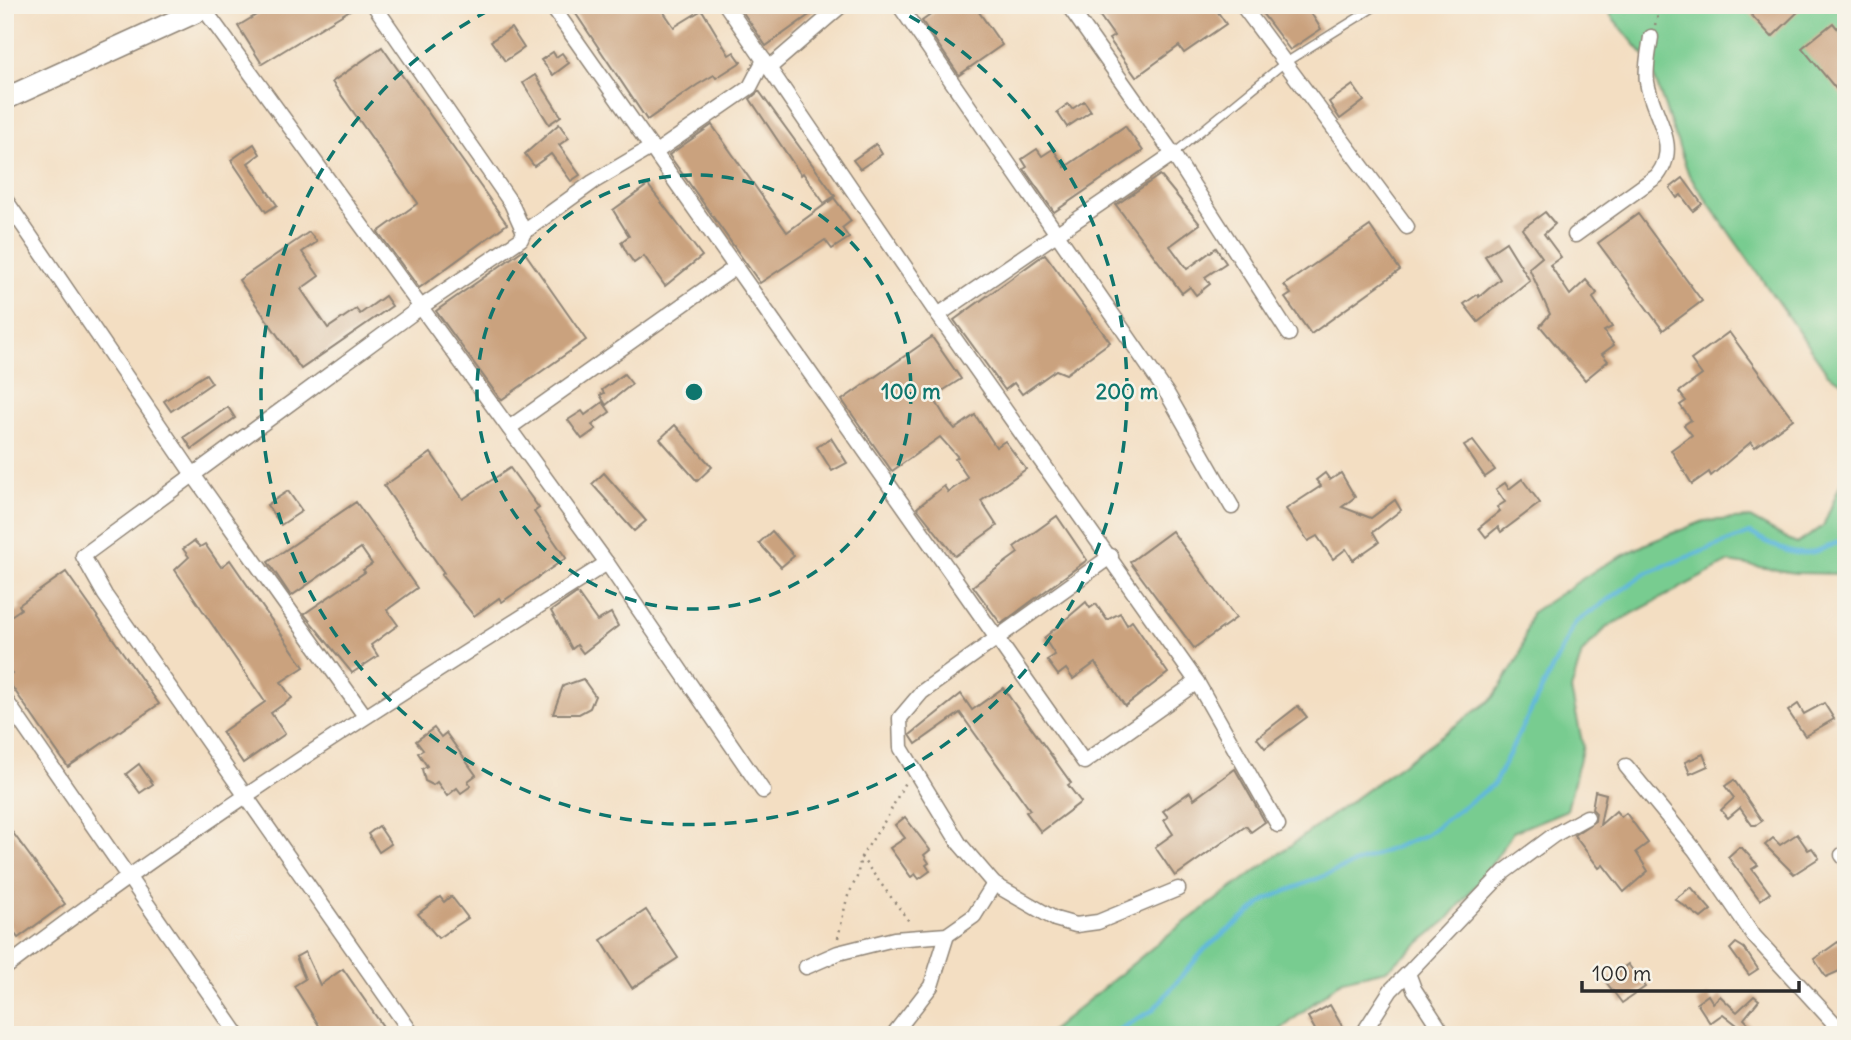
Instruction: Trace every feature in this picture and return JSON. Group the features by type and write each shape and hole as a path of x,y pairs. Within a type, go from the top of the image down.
{"main road":[{"path":"5,99 207,7"}],"street":[{"path":"374,5 511,203 524,232"},
{"path":"551,5 1084,762 1197,682"},
{"path":"726,5 938,315 1197,682 1278,825"},
{"path":"412,1035 105,595 83,556 421,307 512,246 524,232 593,182 654,150 750,87 766,64 842,5"},
{"path":"899,5 1168,395 1232,507"},
{"path":"1068,5 1173,154 1289,334"},
{"path":"1242,5 1283,64 1407,227"},
{"path":"207,7 607,563 763,791"},
{"path":"1575,234 1657,176 1667,164 1668,140 1646,81 1651,37"},
{"path":"938,315 1173,154"},
{"path":"5,199 194,476 365,716"},
{"path":"509,428 736,267"},
{"path":"1111,556 922,692 900,718 901,748 959,843 994,884 1055,919 1076,925 1098,922 1178,889"},
{"path":"5,968 128,877 365,716 607,563"},
{"path":"5,699 238,1035"},
{"path":"1626,766 1695,850 1754,936 1845,1035"},
{"path":"1362,1035 1391,990 1504,872 1554,835 1587,817"},
{"path":"1846,852 1842,855 1846,860"},
{"path":"806,967 837,953 894,939 940,935 974,916 994,884"},
{"path":"893,1035 931,986 940,935"},
{"path":"1408,973 1414,989 1444,1035"}],"lane":[{"path":"1173,154 1283,64 1377,5"}],"path":[{"path":"1651,37 1661,5"},
{"path":"837,953 847,898 857,877 861,857 888,816 912,766"},
{"path":"861,857 906,921 940,935"}],"green space":[{"path":"1606,5 1846,5 1846,384 1828,374 1689,175 1648,60 1611,16"},
{"path":"1846,471 1846,574 1795,573 1729,562 1607,627 1582,653 1571,690 1583,746 1567,810 1513,832 1484,876 1447,920 1386,970 1342,980 1274,1035 1046,1035 1169,934 1493,698 1519,657 1531,613 1600,567 1648,543 1704,521 1750,518 1797,544 1823,526"}],"building":[{"path":"273,5 358,5 262,64 238,26"},
{"path":"570,5 659,5 674,27 702,10 729,55 734,52 741,62 716,78 714,75 697,85 647,120"},
{"path":"738,5 823,5 766,46"},
{"path":"932,5 974,5 1002,45 959,75 922,21 936,11"},
{"path":"1092,5 1213,5 1226,24 1184,53 1179,46 1136,77 1109,39 1114,36"},
{"path":"1256,5 1322,5 1311,13 1321,29 1290,50"},
{"path":"1742,5 1805,5 1772,37"},
{"path":"1833,23 1846,39 1846,101 1802,48"},
{"path":"511,28 524,48 505,61 491,41"},
{"path":"382,47 507,224 419,288 378,232 418,203 332,82"},
{"path":"553,52 556,57 562,53 569,63 553,75 541,60"},
{"path":"535,75 561,116 549,124 523,83"},
{"path":"1353,85 1364,101 1340,119 1329,102"},
{"path":"759,91 835,196 824,203 803,173 801,175 750,99"},
{"path":"1084,101 1091,111 1067,127 1057,112 1068,104 1072,109"},
{"path":"559,124 569,138 559,145 580,175 571,181 551,154 534,166 525,154"},
{"path":"712,125 787,232 834,198 851,221 842,228 849,238 832,249 825,240 760,283 669,155"},
{"path":"1125,126 1143,151 1054,212 1024,169 1027,167 1022,159 1037,149 1042,156 1053,149 1065,167"},
{"path":"254,144 260,154 248,163 277,205 266,212 231,160"},
{"path":"876,144 882,154 860,169 853,160"},
{"path":"1160,175 1200,224 1170,246 1187,269 1216,248 1226,263 1205,277 1210,284 1196,295 1190,287 1182,293 1116,205"},
{"path":"1683,178 1702,204 1693,211 1681,195 1677,198 1670,188"},
{"path":"648,185 702,256 665,286 644,256 634,263 627,253 621,242 629,236 613,210"},
{"path":"1545,212 1555,224 1544,234 1561,257 1550,265 1570,295 1586,280 1597,293 1593,298 1612,327 1604,331 1614,345 1602,354 1608,361 1585,380 1540,326 1550,314 1529,268 1542,257 1522,229"},
{"path":"1638,214 1702,301 1663,330 1598,243"},
{"path":"1370,226 1400,270 1311,334 1285,298 1291,294 1284,285"},
{"path":"309,232 317,242 302,252 319,276 301,289 328,328 356,309 360,314 385,296 392,306 301,369 239,280"},
{"path":"1506,242 1530,281 1478,322 1464,304 1478,294 1479,297 1500,279 1485,256"},
{"path":"523,250 586,340 501,400 436,311"},
{"path":"1045,254 1110,342 1066,374 1056,370 1022,394 1014,383 1005,390 954,320"},
{"path":"1729,332 1793,419 1755,447 1751,442 1711,476 1709,472 1692,484 1671,450 1692,435 1684,425 1691,420 1680,405 1686,401 1679,392 1702,375 1691,360"},
{"path":"932,337 961,379 933,397 947,420 955,429 975,415 996,447 1005,441 1026,469 981,501 997,526 955,556 917,508 944,486 948,492 968,478 955,459 958,457 940,437 892,471 842,400"},
{"path":"206,374 212,383 171,411 164,401"},
{"path":"624,374 632,384 606,405 600,395 604,393 602,390"},
{"path":"603,402 610,412 592,425 596,429 582,439 568,420 582,411 585,415"},
{"path":"228,407 235,418 192,449 184,437"},
{"path":"675,425 712,467 697,481 660,439"},
{"path":"831,438 847,463 832,471 817,447"},
{"path":"1473,441 1495,470 1485,477 1464,446"},
{"path":"431,453 463,499 510,468 539,508 534,512 566,558 502,602 499,598 474,616 441,575 444,573 384,486"},
{"path":"604,473 646,521 634,531 592,484"},
{"path":"1325,473 1330,480 1341,473 1355,497 1342,507 1371,518 1395,500 1401,510 1373,532 1379,542 1353,560 1346,549 1333,559 1317,536 1308,541 1286,509 1321,486 1316,480"},
{"path":"1522,479 1540,503 1501,532 1498,527 1486,537 1479,528 1500,511 1497,507 1505,502 1496,489 1505,483 1509,489"},
{"path":"288,491 302,511 281,525 267,505"},
{"path":"356,502 417,588 387,610 398,625 371,645 378,656 352,673 304,614 365,572 363,570 372,564 361,548 291,596 268,562"},
{"path":"1057,516 1087,560 1001,624 973,586 1018,553 1014,547"},
{"path":"772,531 794,556 781,567 759,543"},
{"path":"1172,531 1236,618 1194,648 1130,562"},
{"path":"194,541 200,547 205,544 221,567 230,560 304,667 281,682 292,698 271,713 285,734 243,763 222,732 265,702 175,570 189,557 183,549"},
{"path":"66,572 159,704 68,767 6,678 12,673 5,664 5,620 21,609 19,605"},
{"path":"577,593 597,621 611,613 618,626 583,653 577,645 572,649 551,611"},
{"path":"1086,602 1090,608 1096,604 1107,620 1120,613 1127,625 1132,621 1168,673 1125,706 1095,663 1073,679 1066,669 1058,675 1047,660 1055,655 1044,638"},
{"path":"583,679 595,696 590,708 579,714 553,714 563,686"},
{"path":"1003,688 1071,783 1068,785 1081,802 1041,832 1026,812 1030,810 960,713 916,744 910,735 961,694 972,710"},
{"path":"1824,703 1834,719 1805,736 1788,711 1798,704 1804,714"},
{"path":"1298,706 1307,717 1265,748 1257,738"},
{"path":"434,728 441,737 446,733 476,775 468,781 471,786 461,793 457,788 447,796 437,782 433,785 425,781 422,769 427,766 418,753 423,750 416,741"},
{"path":"1703,754 1708,766 1690,774 1685,762"},
{"path":"139,764 153,784 140,793 126,774"},
{"path":"1235,769 1265,822 1251,832 1246,826 1175,876 1155,847 1173,834 1164,820 1168,817 1163,811 1190,792 1194,799"},
{"path":"1734,780 1762,821 1756,825 1752,825 1740,808 1728,818 1721,810 1734,798 1725,786"},
{"path":"1595,791 1606,794 1600,825 1616,811 1621,817 1626,813 1648,843 1636,852 1648,871 1624,892 1603,865 1599,868 1574,835 1595,821 1596,813 1592,809"},
{"path":"905,817 930,850 924,855 930,871 919,879 915,874 911,877 890,848 905,838 895,825"},
{"path":"5,822 65,904 18,938 5,920"},
{"path":"379,826 391,844 379,852 368,834"},
{"path":"1797,834 1808,850 1812,848 1819,858 1794,874 1765,845 1773,838 1780,845"},
{"path":"1738,848 1742,848 1758,865 1752,869 1770,893 1760,900 1728,857"},
{"path":"1691,887 1711,910 1701,918 1675,899"},
{"path":"451,896 468,918 438,938 418,914 440,897 444,902"},
{"path":"646,910 678,958 632,988 601,940"},
{"path":"1838,942 1846,953 1846,968 1826,977 1814,959"},
{"path":"1736,943 1744,948 1758,969 1749,975 1730,949"},
{"path":"305,952 320,985 343,969 389,1035 325,1035 294,986 305,979 296,957"},
{"path":"1628,964 1645,987 1622,1003 1606,982"},
{"path":"1708,995 1713,1003 1720,996 1737,1012 1754,996 1759,1000 1744,1019 1751,1026 1746,1032 1723,1014 1710,1023 1697,1003"},
{"path":"1330,1005 1347,1035 1318,1035 1308,1017"}],"waterway":[{"path":"1110,1035 1153,1010 1205,949 1267,899 1425,835 1494,784 1575,623 1646,573 1750,533 1777,547 1797,553 1818,551 1846,538"}]}
